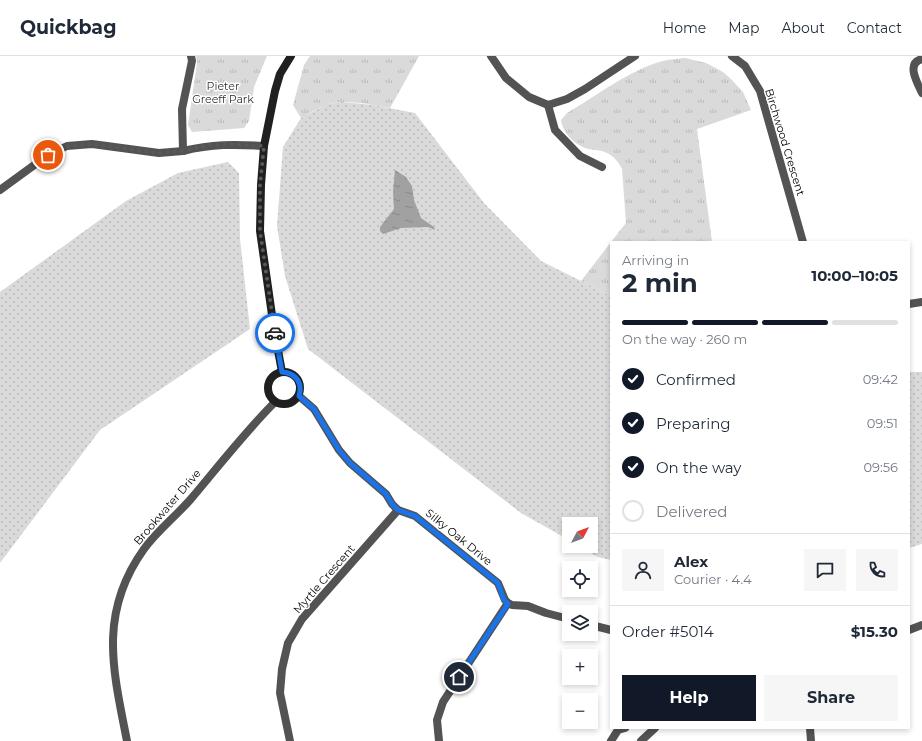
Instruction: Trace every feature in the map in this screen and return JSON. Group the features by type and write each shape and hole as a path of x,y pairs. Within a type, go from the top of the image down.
{"street":[{"path":"183,151 182,109 192,61 191,56"},
{"path":"282,372 260,231 260,185 264,146 275,91 280,74 291,56"},
{"path":"491,56 506,78 529,97 548,105 566,99 585,89 635,56"},
{"name":"Birchwood Crescent","path":"732,56 744,66 760,91 803,241"},
{"path":"922,60 919,60 914,66 913,72 922,93"},
{"path":"548,105 555,130 580,156 602,167"},
{"path":"0,190 48,155 68,146 92,144 159,153 183,151 204,146 224,144 264,146"},
{"path":"910,304 922,302"},
{"path":"282,372 292,374 301,386 299,396 291,403 286,405 275,402 269,395 268,385 273,376 282,372"},
{"path":"299,396 314,409 342,455 386,494 398,510"},
{"name":"Brookwater Drive","path":"127,741 114,669 112,649 115,615 122,591 133,567 145,548 189,501 234,446 275,402"},
{"name":"Silky Oak Drive","path":"398,510 415,516 498,583 504,600 508,604"},
{"name":"Myrtle Crescent","path":"290,741 280,693 282,669 288,643 302,619 398,510"},
{"path":"439,741 437,720 443,702 508,604 528,606 562,617"},
{"path":"910,630 922,625"},
{"path":"598,627 610,630"},
{"path":"611,741 618,730 622,729"},
{"path":"641,741 655,729"},
{"path":"810,729 811,741"}],"green space":[{"name":"Pieter Greeff Park","path":"196,56 267,56 254,87 249,121 244,128 192,132 188,125 197,63"},
{"path":"310,56 419,56 390,108 341,102 323,106 301,118 293,105 304,65"},
{"path":"685,58 706,63 723,72 743,92 751,110 697,129 712,241 612,241 626,223 622,169 610,154 588,149 574,142 564,130 561,120 567,113 638,70 671,59"},
{"path":"342,102 373,105 415,113 484,203 541,261 610,296 610,560 598,557 591,553 598,553 598,517 562,517 562,536 521,513 308,349 285,276 277,226 283,147 301,118 327,104"},
{"path":"228,162 239,173 240,239 250,329 100,430 0,563 0,292 126,201 178,173"},
{"path":"610,243 610,296 581,281"},
{"path":"910,372 922,372 922,544 910,548"}],"water":[{"path":"395,170 406,177 412,186 414,200 421,218 434,227 435,230 428,227 401,228 383,234 380,231 380,227 394,209 393,191"}],"way so far":[{"path":"48,155 68,146 92,144 159,153 183,151 204,146 224,144 264,146 260,185 260,231 275,333"}],"route":[{"path":"275,333 282,372 288,372 296,377 301,386 299,396 314,409 328,434 350,463 386,494 398,510 415,516 498,583 504,600 508,604 459,677"}]}
